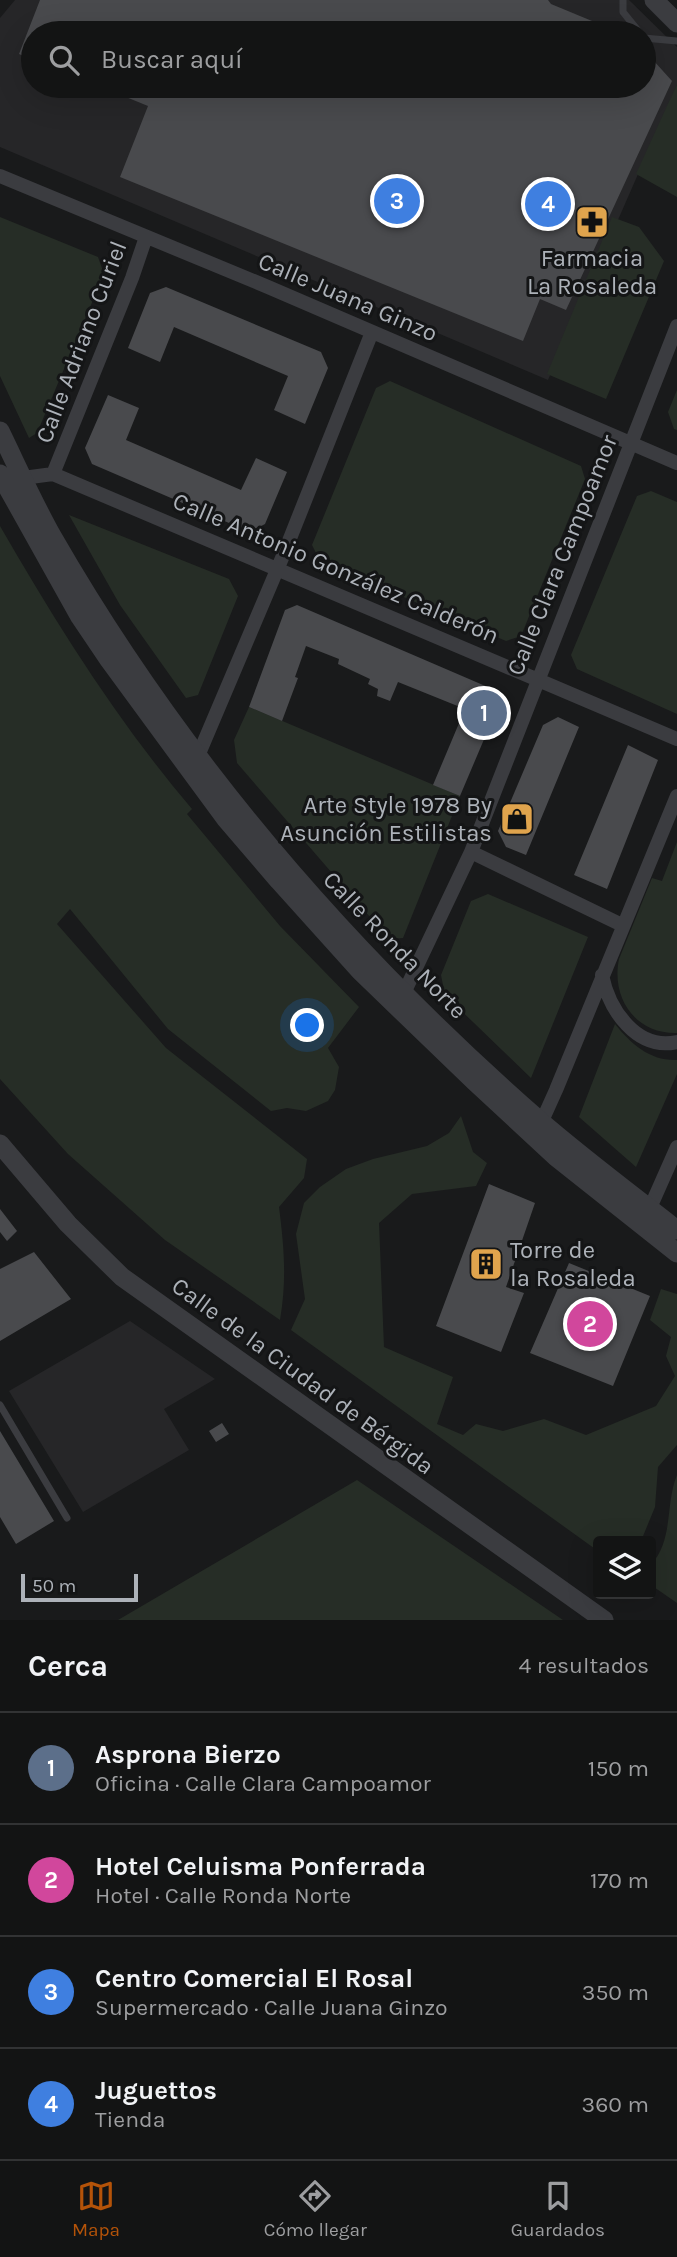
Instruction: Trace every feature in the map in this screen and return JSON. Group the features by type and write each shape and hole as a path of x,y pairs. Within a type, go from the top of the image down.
{"street":[{"path":"654,0 677,23"},
{"name":"Calle Juana Ginzo","path":"0,176 677,463"},
{"name":"Calle Adriano Curiel","path":"23,478 54,474 146,237"},
{"name":"Calle Clara Campoamor","path":"404,993 471,852 677,326"},
{"path":"198,756 278,568 372,332"},
{"name":"Calle Ronda Norte","path":"0,431 51,534 103,619 165,711 236,806 290,870 404,993 538,1130 556,1157 677,1253"},
{"name":"Calle Ronda Norte","path":"0,474 80,617 152,721 225,818 279,881 360,971 538,1130 677,1230"},
{"name":"Calle Antonio González Calderón","path":"54,474 677,739"},
{"path":"538,1130 677,796"},
{"path":"471,852 622,925"},
{"path":"602,975 614,1006 628,1027 638,1036 648,1041 668,1044 677,1042"},
{"name":"Calle de la Ciudad de Bérgida","path":"0,1144 68,1224 122,1277 604,1620"},
{"path":"650,1208 677,1147"}],"lane":[{"path":"623,0 622,12 630,21"},
{"path":"656,39 677,41"},
{"path":"0,1405 67,1517"}],"shaded area":[{"path":"15,0 629,0 650,21 21,21 21,98 656,98 656,26 677,47 677,85 548,380 0,147 0,18"},
{"path":"677,84 677,197 636,174"},
{"path":"0,217 98,257 104,274 37,433 29,438 0,376"},
{"path":"612,217 639,227 664,261 606,399 547,374"},
{"path":"390,381 581,466 585,479 521,636 506,641 320,561 312,545 376,388"},
{"path":"677,390 677,430 674,429 668,412"},
{"path":"651,491 677,502 677,714 577,669 571,655 637,496"},
{"path":"69,515 229,579 238,596 198,695 186,698 120,605"},
{"path":"0,526 90,672 139,742 192,809 187,814 280,926 359,1007 328,1048 339,1067 335,1090 328,1101 306,1111 287,1108 271,1111 168,1029 70,909 57,924 166,1048 307,1159 304,1178 279,1207 284,1263 280,1320 165,1240 68,1154 0,1079"},
{"path":"249,707 460,796 403,938 389,939 237,763 234,740"},
{"path":"677,842 677,1033 662,1032 649,1027 629,1011 623,1000 617,973 619,959 652,878 662,881"},
{"path":"488,894 588,937 531,1078 445,995 441,975 471,901"},
{"path":"615,1024 642,1050 658,1058 677,1060 677,1074 636,1167 579,1117"},
{"path":"461,1116 473,1152 487,1163 476,1186 412,1194 379,1223 384,1347 453,1377 437,1424 463,1435 476,1424 503,1431 544,1419 586,1435 656,1406 675,1376 666,1356 671,1337 650,1320 661,1289 677,1294 677,1445 658,1467 655,1507 643,1536 593,1536 593,1547 291,1330 305,1299 296,1234 304,1203 320,1187 346,1169 373,1159 427,1146 449,1133"},
{"path":"130,1321 215,1379 164,1409 189,1450 83,1512 9,1391"},
{"path":"677,1475 677,1603 656,1588 656,1558 666,1533"},
{"path":"357,1480 563,1620 118,1620"}],"building":[{"path":"40,0 548,0 551,4 592,21 32,21"},
{"path":"656,63 672,81 566,310 540,299 523,341 120,177 148,106 128,98 656,98"},
{"path":"166,287 321,352 328,368 305,424 274,410 288,376 174,327 160,362 128,348 150,293"},
{"path":"108,395 139,408 126,440 241,490 256,458 287,472 265,524 250,532 92,464 85,448"},
{"path":"297,605 490,688 499,704 460,796 433,785 465,709 398,682 390,701 377,696 378,689 368,684 370,679 338,664 339,659 306,646 295,677 298,678 282,721 249,707 285,610"},
{"path":"558,717 579,727 526,855 506,847 498,831 543,725"},
{"path":"628,745 658,760 607,889 574,875"},
{"name":"Torre de la Rosaleda","path":"489,1184 535,1203 506,1287 524,1293 501,1352 436,1326"},
{"path":"0,1209 17,1231 7,1241 0,1232"},
{"path":"34,1252 71,1299 0,1341 0,1269"},
{"path":"569,1263 650,1296 613,1386 530,1353"},
{"path":"222,1423 229,1434 216,1442 209,1431"},
{"path":"0,1431 54,1521 16,1544 0,1517"}],"place":[{"name":"Centro Comercial El Rosal","path":"397,201"},
{"name":"Juguettos","path":"548,204"},
{"name":"Farmacia La Rosaleda","path":"592,222"},
{"name":"Asprona Bierzo","path":"484,713"},
{"name":"Arte Style 1978 By Asunción Estilistas","path":"517,819"},
{"name":"Torre de la Rosaleda","path":"486,1264"},
{"name":"Hotel Celuisma Ponferrada","path":"590,1324"}]}
